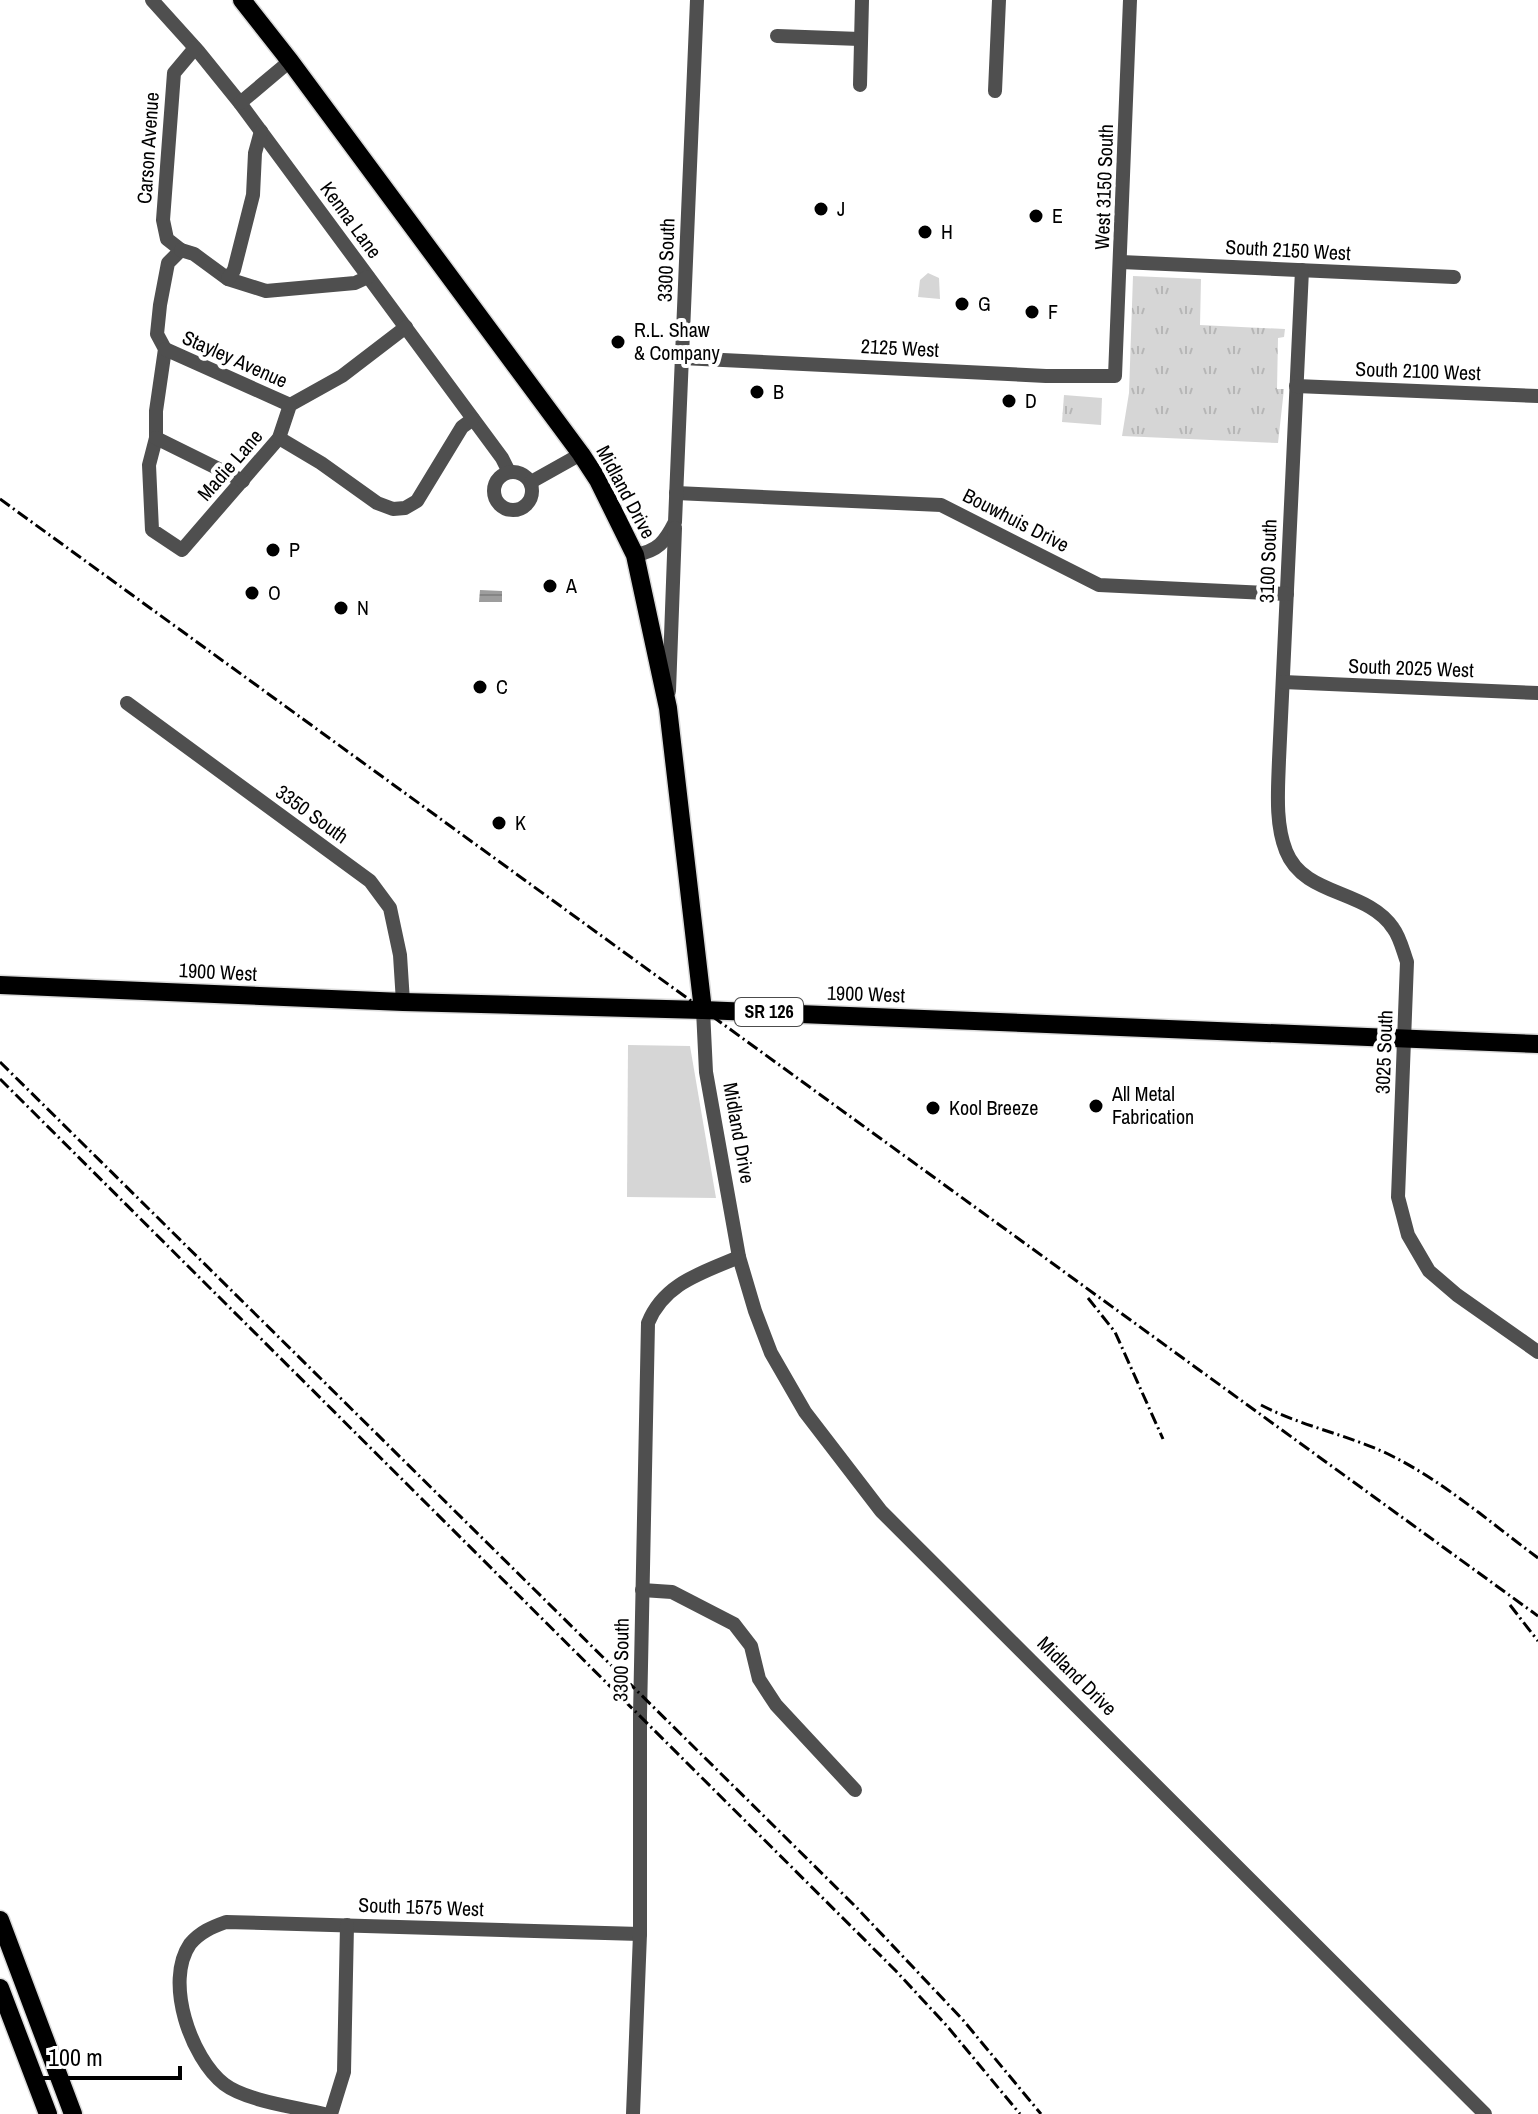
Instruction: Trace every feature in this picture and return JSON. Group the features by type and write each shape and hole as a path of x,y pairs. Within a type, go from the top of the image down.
{"main road":[{"name":"Midland Drive","path":"242,0 581,454 598,480 635,555 668,708 703,1010"},
{"name":"1900 West","path":"0,985 1538,1044"},
{"path":"0,1920 73,2114"},
{"path":"0,1988 48,2114"}],"street":[{"name":"Kenna Lane","path":"152,0 240,103 502,458 509,472"},
{"name":"3300 South","path":"668,708 697,0"},
{"path":"860,85 862,0"},
{"path":"995,91 999,0"},
{"name":"West 3150 South","path":"1115,376 1130,0"},
{"path":"777,36 860,39"},
{"name":"Carson Avenue","path":"181,250 167,239 163,220 174,73 195,48"},
{"path":"240,103 290,61"},
{"path":"228,279 234,270 253,195 255,153 261,131"},
{"path":"243,481 156,438 156,411 165,349 157,334 168,263 181,250 194,254 228,279 266,291 355,283 368,277"},
{"name":"South 2150 West","path":"1121,262 1454,277"},
{"name":"3100 South","path":"1286,854 1278,815 1302,270"},
{"path":"290,405 342,376 406,327"},
{"name":"Stayley Avenue","path":"165,349 290,405"},
{"name":"2125 West","path":"682,358 1046,376 1115,376"},
{"name":"South 2100 West","path":"1296,386 1538,396"},
{"name":"Madie Lane","path":"156,438 149,465 152,530 182,550 279,438 290,405"},
{"path":"279,438 377,503 393,509 405,508 417,501 462,427 473,419"},
{"path":"531,482 581,454"},
{"path":"509,472 520,472 531,482 533,494 526,506 519,510 506,509 496,501 494,487 499,478 509,472"},
{"name":"Bouwhuis Drive","path":"676,493 941,505 1099,585 1287,594"},
{"path":"635,555 649,552 665,543 675,522"},
{"name":"South 2025 West","path":"1283,682 1538,693"},
{"name":"3350 South","path":"127,703 370,881 390,908 400,955 403,1002"},
{"name":"3025 South","path":"1286,854 1310,882 1366,903 1393,927 1407,962 1398,1197 1408,1235 1429,1271 1457,1295 1538,1352"},
{"name":"Midland Drive","path":"703,1010 706,1072 739,1257 771,1353 831,1450 881,1511 1485,2114"},
{"name":"3300 South","path":"633,2114 640,1934 642,1590 648,1323 655,1306 670,1291 693,1276 739,1257"},
{"path":"642,1590 672,1592 734,1624 751,1646 759,1679 776,1705 855,1790"},
{"name":"South 1575 West","path":"324,2114 248,2095 226,2085 209,2069 185,2022 181,1994 182,1963 189,1945 204,1931 226,1922 640,1934"},
{"path":"331,2114 344,2072 347,1925"}],"green space":[{"path":"928,273 939,278 940,299 918,297 920,280"},
{"path":"1133,276 1201,279 1200,325 1285,329 1284,337 1278,338 1277,389 1284,389 1278,443 1122,436 1129,393"},
{"path":"1064,395 1102,398 1101,425 1062,422"},
{"path":"628,1045 690,1046 716,1198 627,1197"}],"shaded area":[{"path":"480,590 502,591 502,602 479,602"}],"railway":[{"path":"0,499 1538,1616"},
{"path":"0,1062 857,1908 963,2020 1041,2114"},
{"path":"0,1079 896,1971 947,2026 1020,2114"},
{"path":"1088,1298 1115,1332 1163,1439"},
{"path":"1261,1405 1376,1449 1411,1466 1538,1558"},
{"path":"1510,1605 1538,1641"}],"place":[{"name":"J","path":"821,209"},
{"name":"E","path":"1036,216"},
{"name":"H","path":"925,232"},
{"name":"G","path":"962,304"},
{"name":"F","path":"1032,312"},
{"name":"R.L. Shaw & Company","path":"618,342"},
{"name":"B","path":"757,392"},
{"name":"D","path":"1009,401"},
{"name":"P","path":"273,550"},
{"name":"A","path":"550,586"},
{"name":"O","path":"252,593"},
{"name":"N","path":"341,608"},
{"name":"C","path":"480,687"},
{"name":"K","path":"499,823"},
{"name":"All Metal Fabrication","path":"1096,1106"},
{"name":"Kool Breeze","path":"933,1108"}]}
